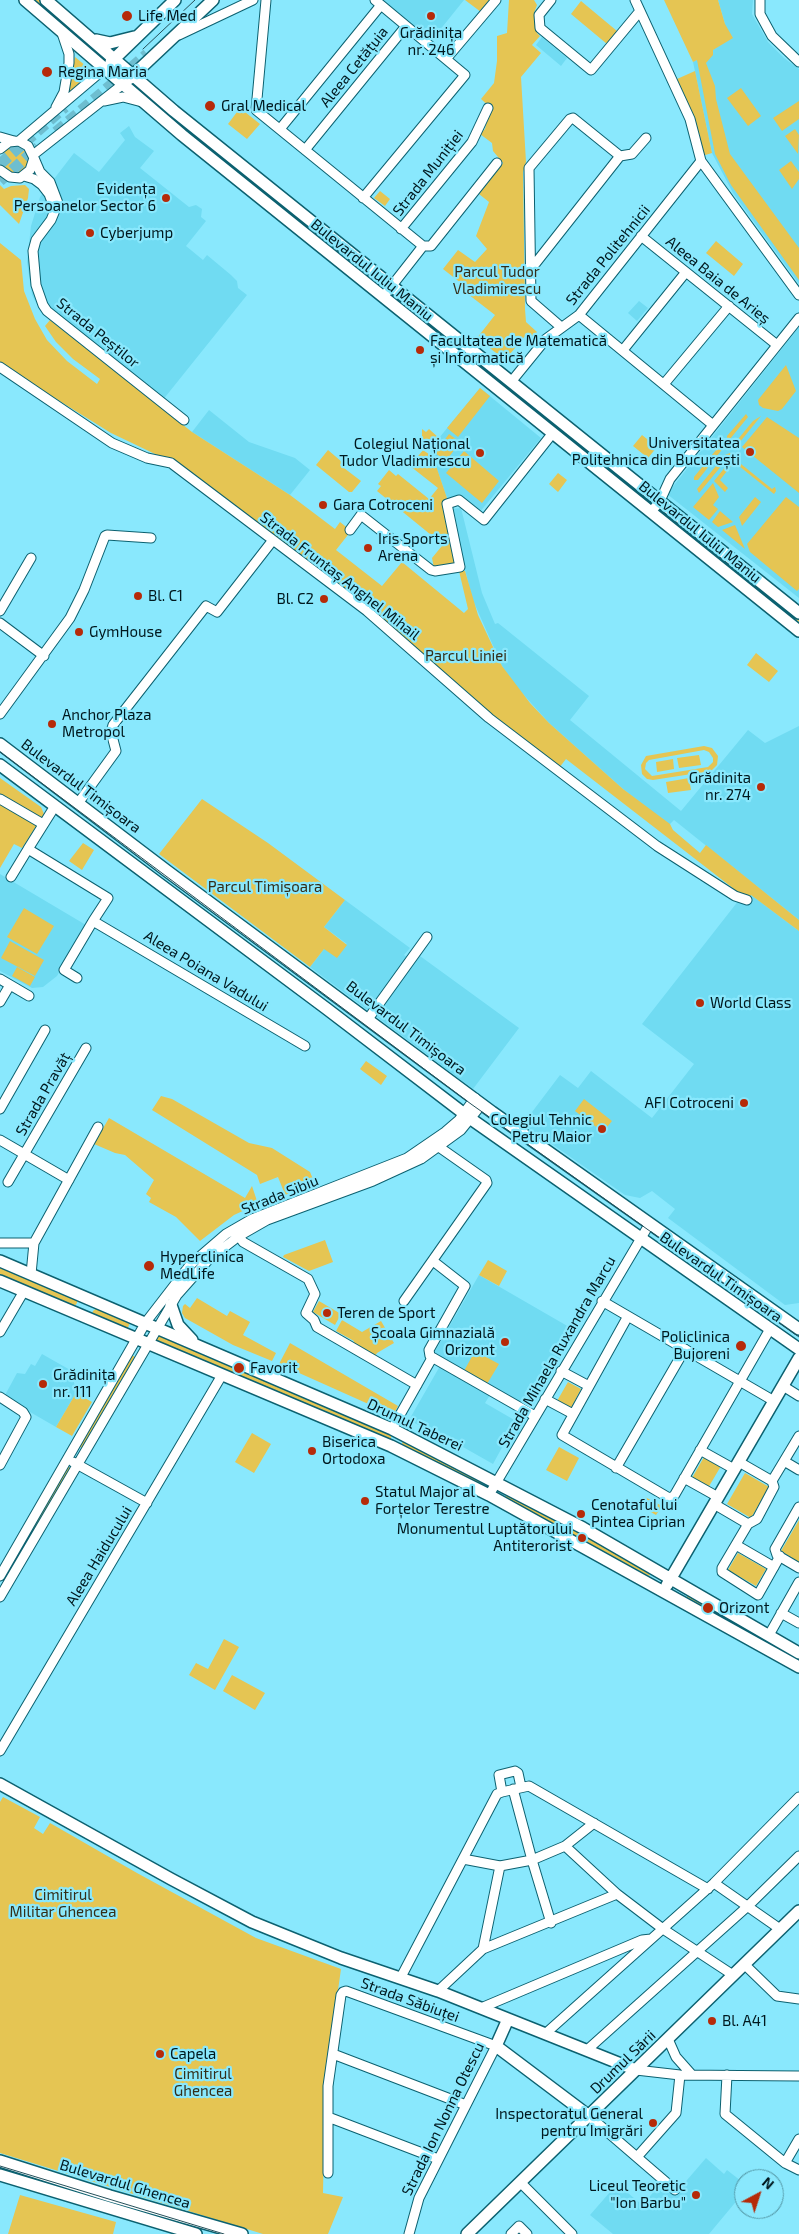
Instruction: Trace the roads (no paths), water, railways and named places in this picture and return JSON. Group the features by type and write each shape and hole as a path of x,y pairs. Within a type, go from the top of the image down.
{"main road":[{"name":"Bulevardul Iuliu Maniu","path":"26,0 142,102 799,631"},
{"name":"Bulevardul Iuliu Maniu","path":"46,0 94,39 153,93 799,614"},
{"path":"94,39 104,43 138,40 175,0"},
{"path":"104,69 184,0"},
{"path":"122,85 134,75 204,0"},
{"path":"148,58 174,38 213,0"},
{"path":"148,58 148,77 153,93"},
{"name":"Bulevardul Timișoara","path":"0,744 66,792 149,857 479,1101 797,1326"},
{"name":"Bulevardul Timișoara","path":"0,765 140,868 467,1117 799,1349"},
{"path":"55,806 66,792"},
{"path":"140,868 149,857"},
{"path":"259,958 268,945"},
{"path":"358,1033 368,1019"},
{"name":"Drumul Taberei","path":"0,1261 395,1430 583,1528 799,1653"},
{"name":"Drumul Taberei","path":"0,1281 391,1446 489,1495 799,1667"},
{"path":"72,1312 79,1307 80,1295"},
{"path":"88,1319 89,1308 97,1301"},
{"path":"171,1305 172,1314 178,1325 196,1344"},
{"path":"664,1591 799,1358"},
{"path":"391,1446 395,1430"},
{"path":"751,1640 757,1629"},
{"path":"0,1784 252,1922 341,1958 438,1991 636,2070"},
{"name":"Drumul Sării","path":"467,2234 799,1911"},
{"name":"Strada Ion Nonna Otescu","path":"496,2046 508,2018"},
{"path":"496,2046 589,2116"},
{"name":"Bulevardul Ghencea","path":"0,2161 196,2234"},
{"name":"Bulevardul Ghencea","path":"0,2175 242,2234"}],"street":[{"path":"174,38 253,0"},
{"path":"266,0 256,110 423,246 431,246 497,163"},
{"path":"446,59 496,0"},
{"path":"551,0 539,15 540,28 592,70 640,11"},
{"path":"635,0 690,119 701,161 799,295"},
{"path":"760,0 760,14 772,36 799,62"},
{"path":"280,129 378,3 446,59 465,75 363,198"},
{"name":"Aleea Cetățuia","path":"305,150 406,26"},
{"path":"52,113 64,92 68,70 69,54 61,31"},
{"path":"0,149 4,144 17,141 104,69"},
{"path":"24,176 32,167 34,157 96,104 122,85"},
{"path":"96,104 119,97 142,102"},
{"name":"Strada Muniției","path":"401,229 472,142 488,108"},
{"path":"561,327 531,301 529,168 570,118 573,118 620,156"},
{"path":"0,137 17,141"},
{"path":"531,269 620,156 632,154 646,138"},
{"name":"Strada Peștilor","path":"17,141 28,146 40,172 50,182 57,199 57,208 51,220 36,240 33,251 36,285 43,305 47,311 184,420"},
{"name":"Strada Politehnicii","path":"512,382 546,339 561,327 572,322 579,314 701,161"},
{"path":"0,170 10,177 24,176 38,181 49,194 52,209 51,220"},
{"name":"Aleea Baia de Arieș","path":"641,236 777,345"},
{"path":"382,297 423,246"},
{"path":"623,350 686,272"},
{"path":"664,384 729,306"},
{"path":"579,314 714,425"},
{"path":"651,512 660,501 670,479 799,318"},
{"name":"Strada Fruntaș Anghel Mihail","path":"0,367 112,443 148,458 171,463 367,611 489,718 637,831 735,896 747,900"},
{"path":"350,530 361,515 427,568 435,571 460,567 447,504 459,500 484,520 552,434"},
{"path":"0,714 44,656 76,608 102,540 107,535 151,538"},
{"path":"79,802 116,751 111,732 113,725 206,606 217,612 273,540"},
{"path":"0,611 31,558"},
{"path":"0,623 44,656"},
{"path":"0,798 43,824"},
{"path":"10,877 55,806"},
{"path":"28,849 108,898 64,970 77,978"},
{"name":"Aleea Poiana Vadului","path":"93,921 305,1046"},
{"path":"368,1019 428,937"},
{"path":"0,979 29,996"},
{"path":"0,1002 10,985"},
{"path":"0,1109 45,1030"},
{"name":"Strada Pravăț","path":"8,1182 86,1048"},
{"name":"Strada Sibiu","path":"0,1597 171,1305 183,1287 209,1259 239,1236 267,1220 391,1174 439,1147 462,1129 467,1117 479,1101"},
{"name":"Strada Sibiu","path":"1,1572 146,1322 190,1265 226,1234 264,1213 407,1158 467,1117"},
{"path":"31,1274 34,1243 98,1127"},
{"name":"Strada Pravăț","path":"0,1140 69,1180"},
{"path":"404,1302 487,1183 486,1180 439,1147"},
{"name":"Strada Mihaela Ruxandra Marcu","path":"489,1495 602,1301 650,1223"},
{"path":"239,1236 243,1242 308,1279 314,1294 306,1313 320,1329 417,1385"},
{"path":"0,1243 34,1243"},
{"path":"433,1261 465,1286 429,1350 432,1358 535,1416"},
{"path":"0,1332 24,1291"},
{"path":"602,1301 774,1401"},
{"path":"628,1316 562,1432 563,1437 669,1498 674,1496 770,1329"},
{"path":"616,1468 685,1349"},
{"path":"395,1430 432,1358"},
{"path":"561,1371 588,1386"},
{"name":"Aleea Haiducului","path":"0,1751 222,1376"},
{"path":"782,1386 799,1396"},
{"path":"0,1398 23,1412 26,1417 0,1465"},
{"path":"545,1398 573,1414"},
{"path":"780,1556 758,1595 725,1576 722,1570 748,1524 755,1522 761,1512 774,1489 772,1481 799,1436"},
{"path":"700,1450 772,1481"},
{"path":"67,1459 147,1502"},
{"path":"784,1461 799,1470"},
{"path":"684,1478 748,1524"},
{"path":"799,1507 776,1547 776,1552 780,1556 799,1568"},
{"path":"20,1541 29,1546"},
{"path":"736,1545 774,1567"},
{"path":"769,1636 799,1582"},
{"path":"781,1613 799,1623"},
{"path":"502,1792 499,1775 515,1770 518,1773 517,1788 532,1860 550,1923"},
{"path":"401,1977 497,1794 529,1786 748,1906 780,1929"},
{"path":"545,2034 711,1886 799,1797"},
{"path":"463,1859 500,1866 532,1860 565,1846 594,1823"},
{"path":"565,1846 617,1894 663,1929 733,1975"},
{"path":"587,2050 748,1906 799,1856"},
{"path":"483,1949 500,1866"},
{"path":"438,1991 483,1949 617,1894"},
{"path":"481,2008 642,1940 651,1938"},
{"path":"744,1964 777,1996 799,1999"},
{"name":"Strada Săbiuței","path":"333,2054 341,1995 346,1991 496,2046"},
{"path":"668,2039 676,2057 692,2075"},
{"name":"Strada Ion Nonna Otescu","path":"409,2234 419,2198 496,2046"},
{"path":"328,2173 328,2086 333,2054 466,2105"},
{"path":"636,2070 680,2075 799,2076"},
{"path":"637,2157 676,2113 680,2075"},
{"path":"727,2075 725,2114 786,2164 799,2170"},
{"path":"589,2116 675,2190"},
{"path":"328,2117 438,2160"},
{"path":"786,2164 799,2139"},
{"path":"521,2183 572,2234"},
{"path":"511,2234 519,2226 527,2234"}],"tunnel":[{"path":"56,132 147,54"},
{"path":"0,164 65,107"},
{"path":"0,181 38,147"}],"tram line":[{"path":"143,49 195,0"},
{"path":"0,752 471,1104 799,1337"},
{"path":"0,2166 224,2234"}],"place":[{"name":"Life Med","path":"127,16"},
{"name":"Grădinița nr. 246","path":"431,16"},
{"name":"Regina Maria","path":"47,72"},
{"name":"Gral Medical","path":"210,106"},
{"name":"Evidența Persoanelor Sector 6","path":"166,198"},
{"name":"Cyberjump","path":"90,233"},
{"name":"Facultatea de Matematică și Informatică","path":"420,350"},
{"name":"Universitatea Politehnica din București","path":"750,452"},
{"name":"Colegiul Național Tudor Vladimirescu","path":"480,453"},
{"name":"Gara Cotroceni","path":"323,505"},
{"name":"Iris Sports Arena","path":"368,548"},
{"name":"Bl. C1","path":"138,596"},
{"name":"Bl. C2","path":"324,599"},
{"name":"GymHouse","path":"79,632"},
{"name":"Anchor Plaza Metropol","path":"52,724"},
{"name":"Grădinita nr. 274","path":"761,787"},
{"name":"World Class","path":"700,1003"},
{"name":"AFI Cotroceni","path":"744,1103"},
{"name":"Colegiul Tehnic Petru Maior","path":"602,1129"},
{"name":"Hyperclinica MedLife","path":"149,1266"},
{"name":"Teren de Sport","path":"327,1313"},
{"name":"Școala Gimnazială Orizont","path":"505,1342"},
{"name":"Policlinica Bujoreni","path":"741,1346"},
{"name":"Favorit","path":"239,1368"},
{"name":"Grădinița nr. 111","path":"43,1384"},
{"name":"Biserica Ortodoxa","path":"312,1451"},
{"name":"Statul Major al Forțelor Terestre","path":"365,1501"},
{"name":"Cenotaful lui Pintea Ciprian","path":"581,1514"},
{"name":"Monumentul Luptătorului Antiterorist","path":"582,1538"},
{"name":"Orizont","path":"708,1608"},
{"name":"Bl. A41","path":"712,2021"},
{"name":"Capela","path":"160,2054"},
{"name":"Inspectoratul General pentru Imigrări","path":"653,2123"},
{"name":"Liceul Teoretic \"Ion Barbu\"","path":"696,2195"}],"park label":[{"name":"Parcul Tudor Vladimirescu","path":"497,280"},
{"name":"Parcul Liniei","path":"466,656"},
{"name":"Parcul Timișoara","path":"265,887"},
{"name":"Cimitirul Militar Ghencea","path":"63,1904"},
{"name":"Cimitirul Ghencea","path":"203,2082"}]}
